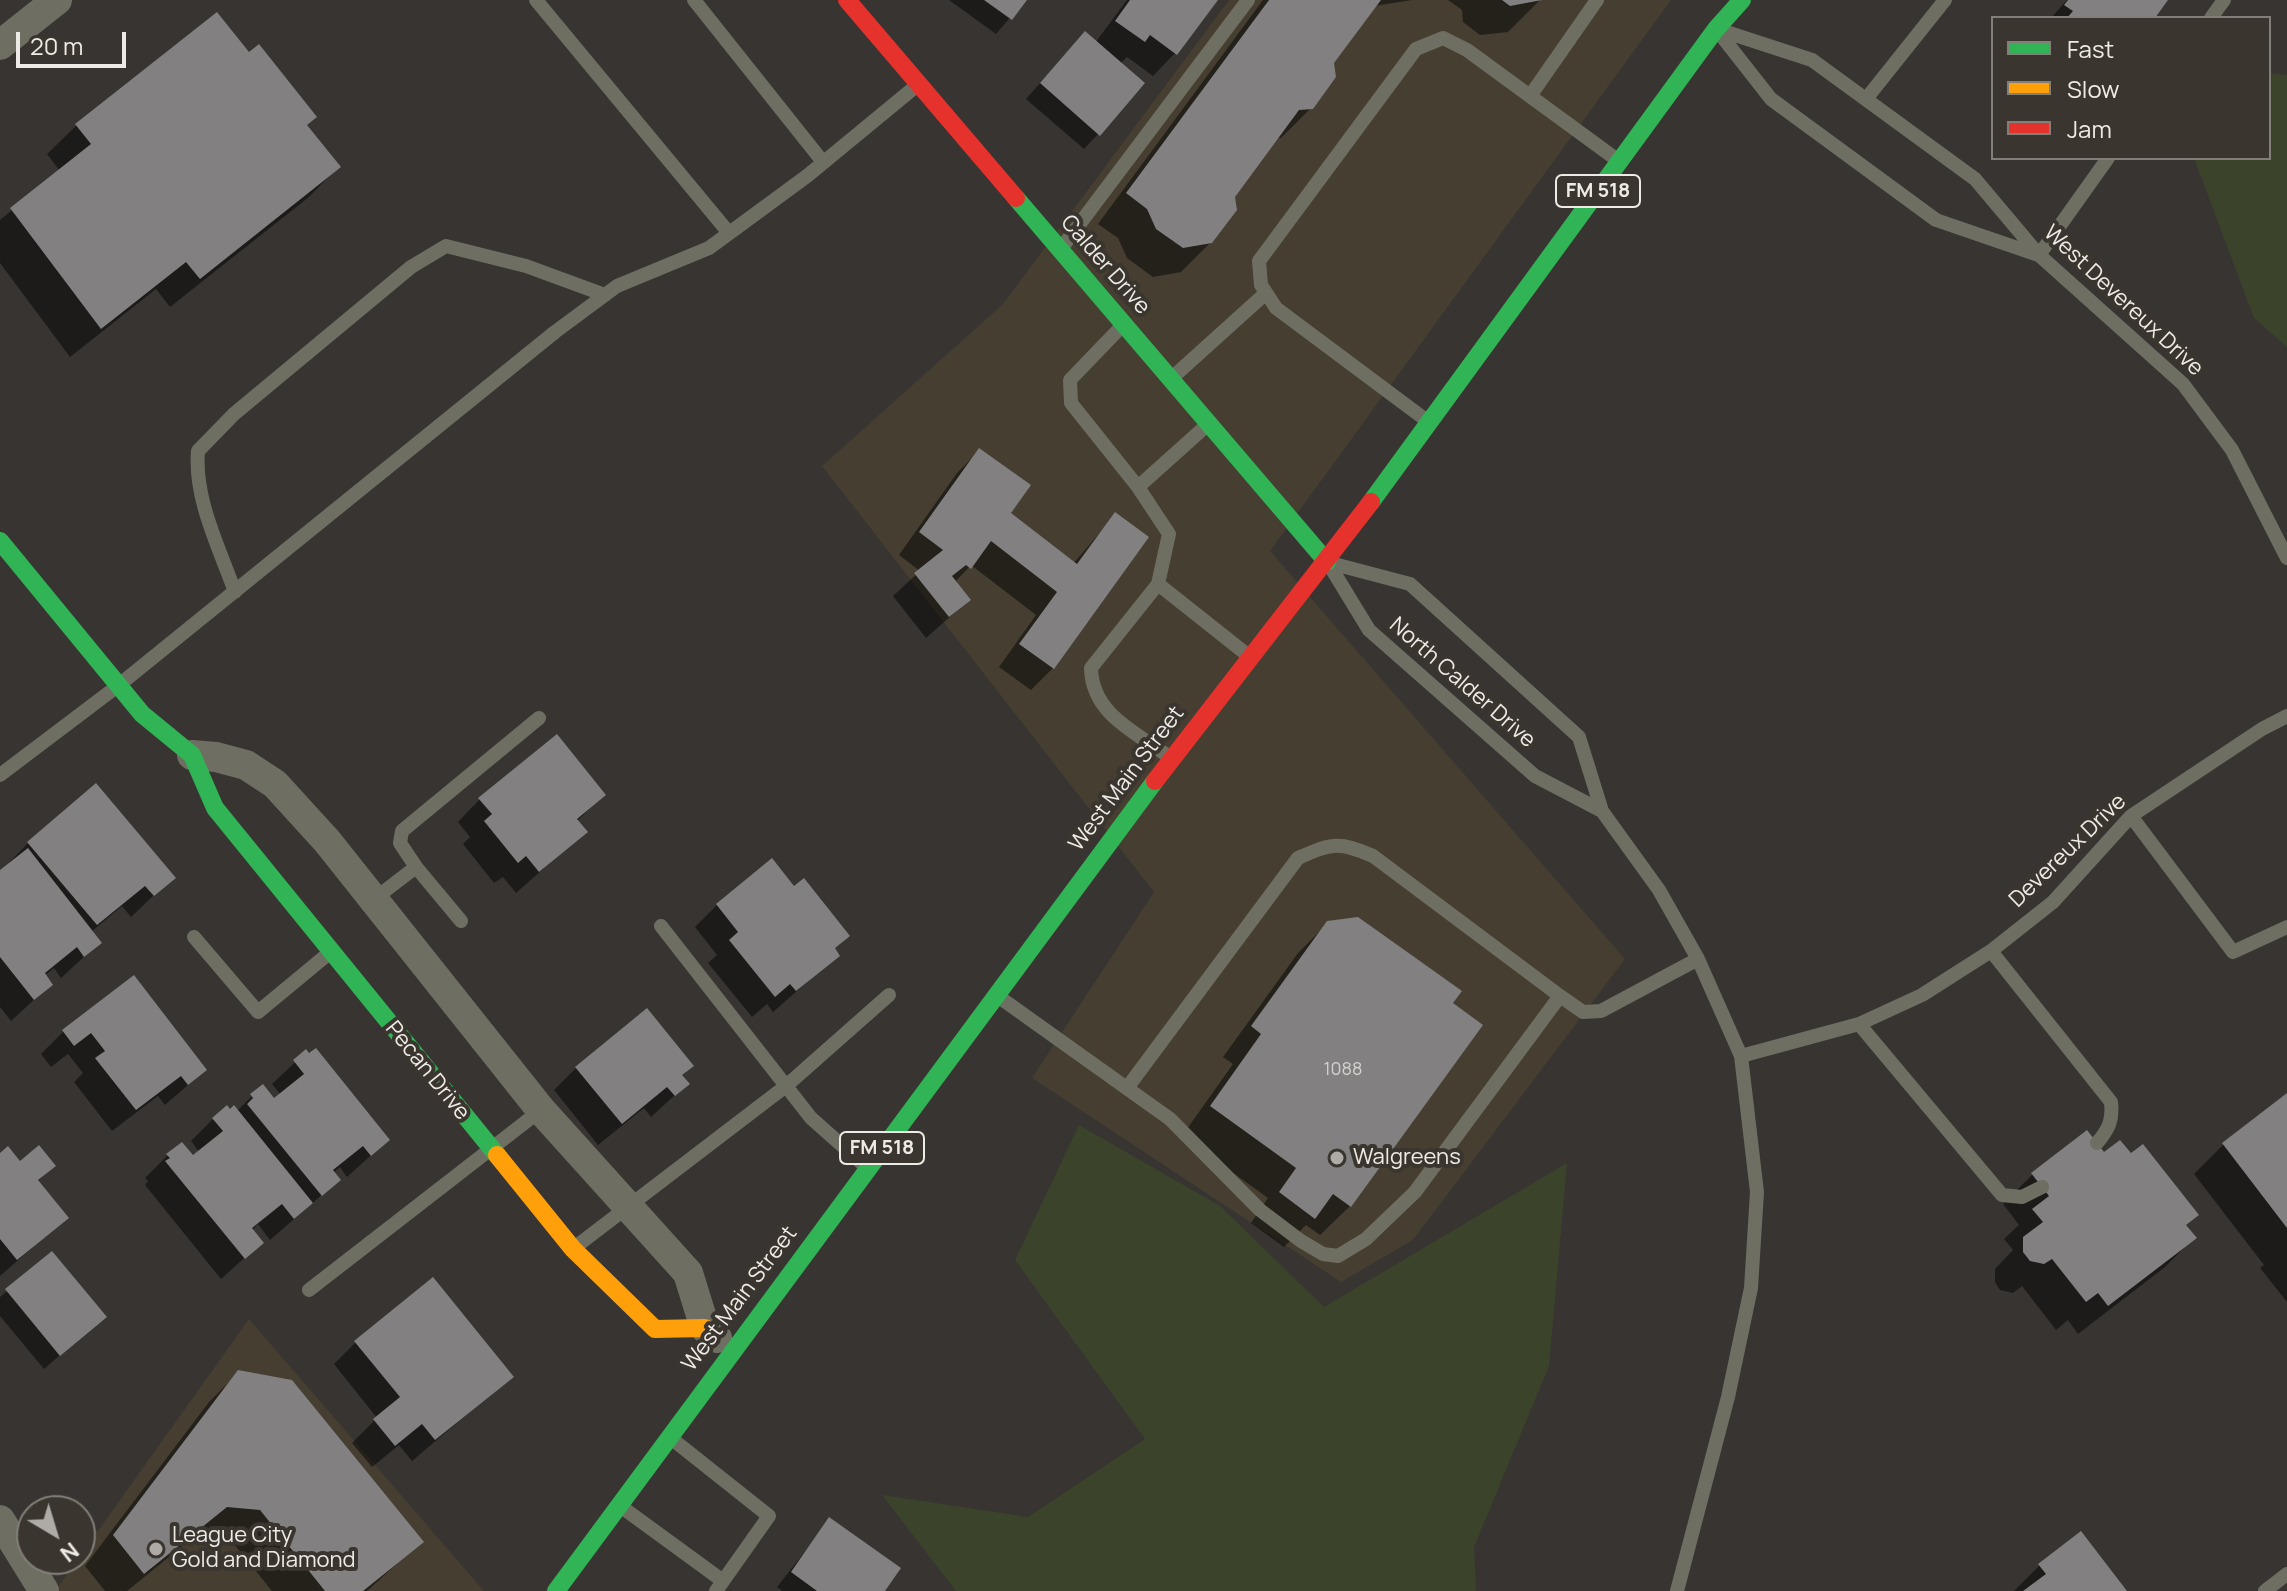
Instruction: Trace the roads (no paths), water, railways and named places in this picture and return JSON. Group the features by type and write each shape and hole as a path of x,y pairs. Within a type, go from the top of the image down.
{"main road":[{"name":"Calder Drive","path":"847,0 1327,562"},
{"name":"West Main Street","path":"565,1588 618,1505 732,1349 1172,759 1327,562 1730,7"},
{"name":"Pecan Drive","path":"0,541 142,714 192,755 215,808 573,1249 655,1329 705,1328"}],"street":[{"path":"0,45 57,0"},
{"path":"192,755 216,757 246,765 275,784 373,900 541,1110 626,1208 688,1273 705,1328 732,1349"},
{"path":"0,1520 44,1591"}],"lane":[{"path":"536,0 729,233"},
{"path":"694,0 823,162"},
{"path":"1060,249 1248,0"},
{"path":"1530,96 1597,0"},
{"path":"1866,99 1945,0"},
{"path":"1716,29 1771,99 1936,220 2039,255 2107,160"},
{"name":"West Devereux Drive","path":"1716,29 1812,60 1975,179 2039,255 2183,384 2232,450 2287,558"},
{"path":"1429,422 1276,308 1261,285 1259,261 1416,49 1443,38 1467,50 1620,161"},
{"path":"0,775 119,685 605,295 617,286 709,248 919,84"},
{"path":"235,592 202,500 196,470 198,451 234,414 411,267 446,246 526,266 605,295"},
{"path":"1171,379 1266,293"},
{"path":"1124,324 1070,380 1071,403 1138,487 1169,534 1158,584 1091,668 1091,690 1110,714 1172,759"},
{"path":"1138,487 1209,423"},
{"name":"North Calder Drive","path":"1327,562 1369,630 1535,776 1602,811"},
{"name":"North Calder Drive","path":"1327,562 1410,584 1579,737 1602,811 1659,890 1698,959 1741,1056 1757,1192 1751,1288 1728,1397 1677,1591"},
{"path":"1158,584 1251,657"},
{"name":"Devereux Drive","path":"1741,1056 1859,1024 1922,995 1991,951 2053,902 2131,816 2262,729 2287,716"},
{"path":"461,921 400,843 402,831 539,718"},
{"path":"2131,816 2233,952 2287,927"},
{"path":"1127,1088 1298,858 1329,844 1347,845 1373,856 1583,1012 1601,1011 1698,959"},
{"path":"373,900 416,867"},
{"path":"661,926 786,1086 835,1143 867,1167"},
{"path":"194,937 258,1012 332,952"},
{"path":"1991,951 2111,1102 2113,1116 2097,1143"},
{"path":"573,1249 786,1086 889,995"},
{"path":"996,995 1170,1119 1260,1210 1323,1254 1338,1256 1366,1239 1415,1192 1560,996"},
{"path":"1859,1024 2002,1195 2022,1197 2042,1187"},
{"path":"309,1290 541,1110"},
{"path":"618,1505 719,1586 769,1516 668,1437"},
{"path":"2265,1591 2287,1574"}],"place":[{"name":"Walgreens","path":"1337,1158"},
{"name":"League City Gold and Diamond","path":"156,1549"}]}
